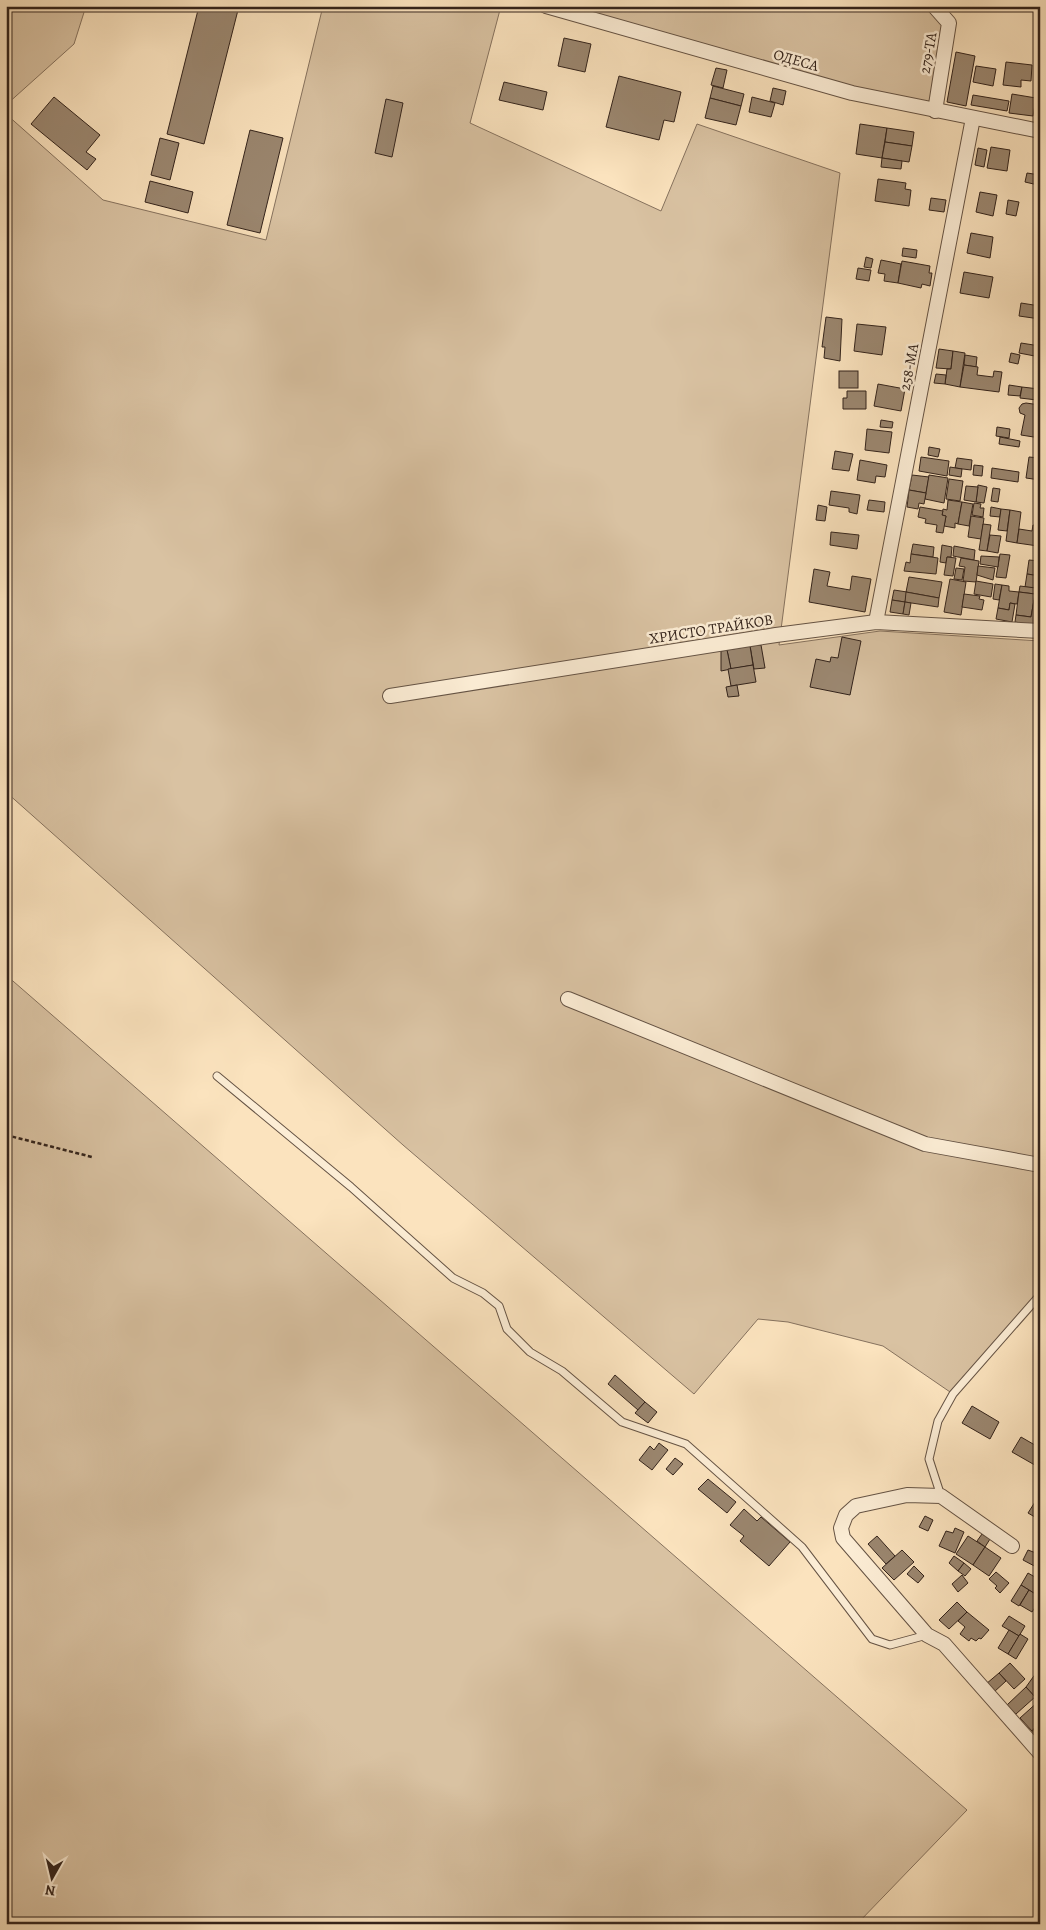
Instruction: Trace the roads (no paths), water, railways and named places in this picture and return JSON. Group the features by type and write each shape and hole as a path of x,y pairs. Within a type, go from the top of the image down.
{"street":[{"name":"ОДЕСА","path":"546,6 852,93 1040,130"},
{"name":"279-ТА","path":"934,6 949,23 934,110"},
{"name":"258-МА","path":"876,622 973,118"},
{"name":"ХРИСТО ТРАЙКОВ","path":"390,696 776,635 876,622 1040,630"},
{"path":"568,999 925,1144 1040,1165"},
{"path":"1012,1546 941,1496 907,1495 856,1506 846,1515 842,1528 843,1538 926,1635 944,1644 1040,1753"}],"lane":[{"path":"216,1076 351,1187 453,1278 483,1293 499,1306 507,1329 530,1352 562,1371 622,1422 686,1444 802,1547 872,1639 890,1645 926,1635"},
{"path":"941,1496 929,1459 938,1421 953,1394 1040,1295"}]}
